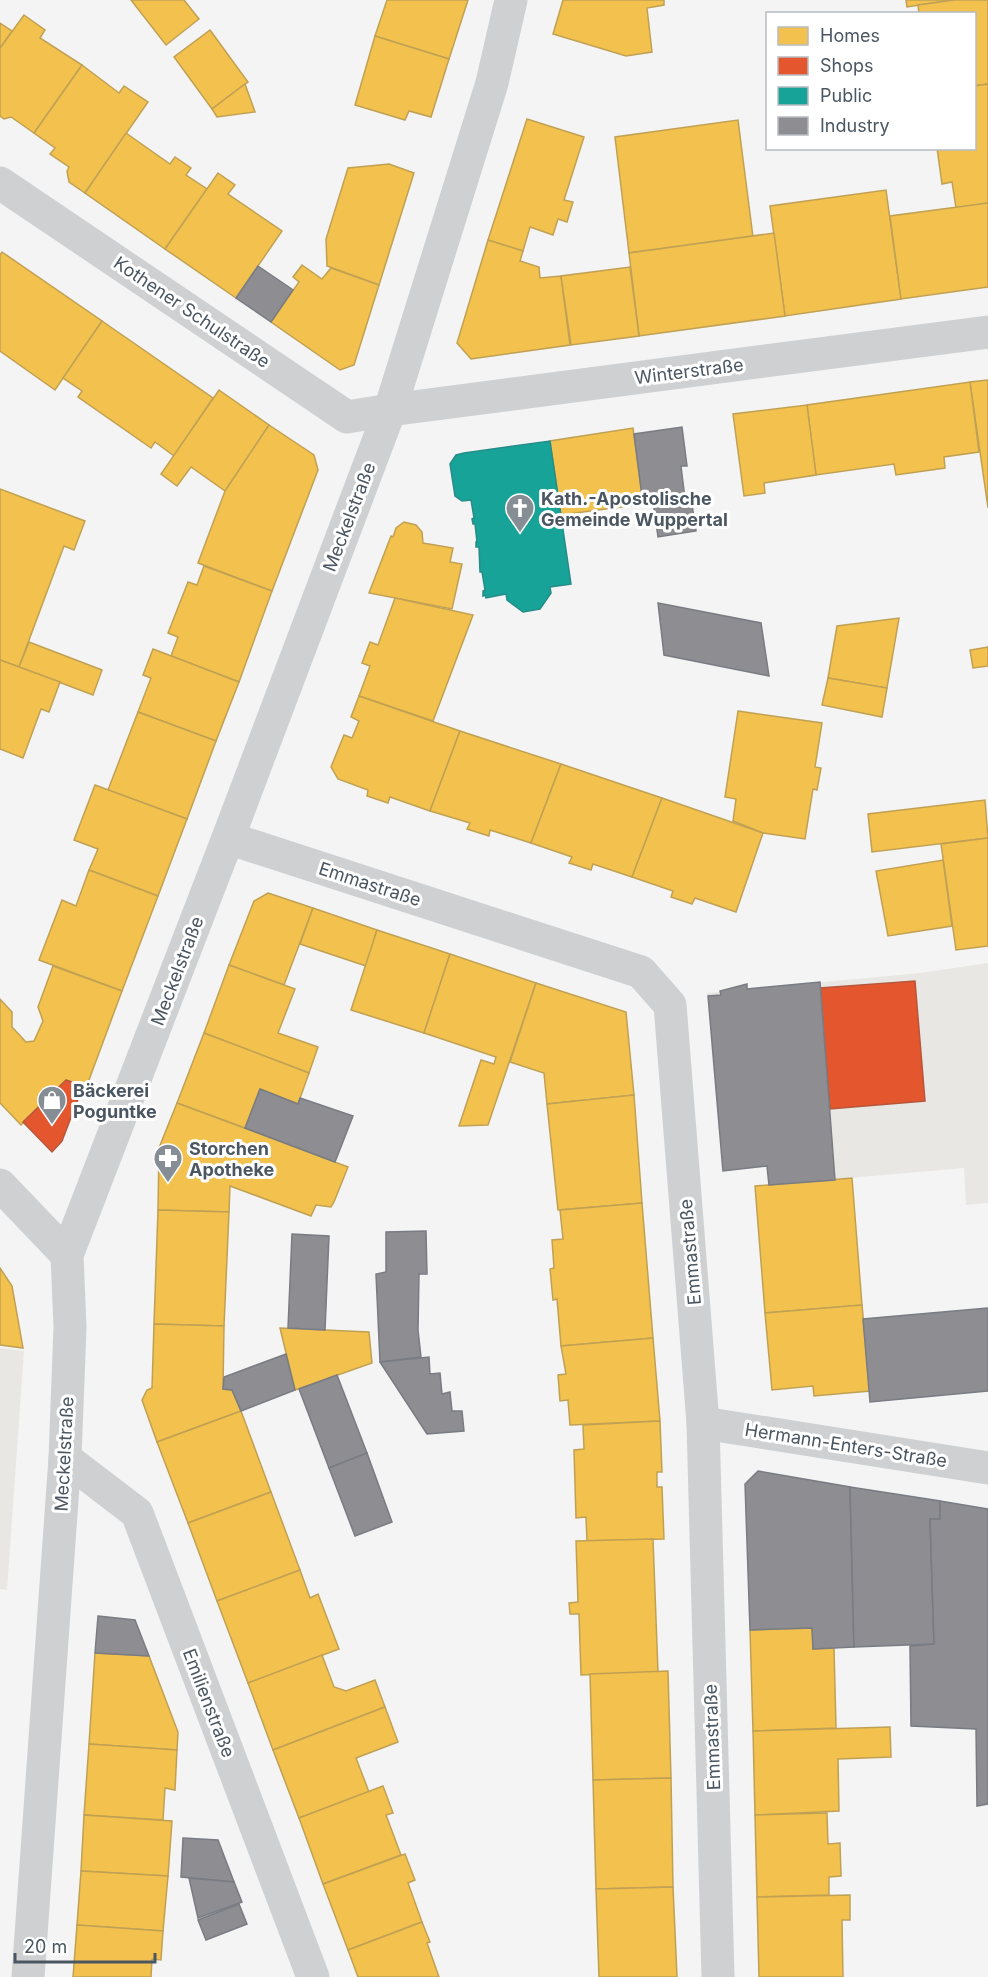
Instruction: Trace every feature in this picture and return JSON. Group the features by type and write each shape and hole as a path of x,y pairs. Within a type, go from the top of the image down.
{"street":[{"name":"Meckelstraße","path":"28,1977 65,1458 70,1327 67,1254 390,410 492,83 509,2"},
{"name":"Kothener Schulstraße","path":"0,183 347,417 390,410"},
{"name":"Winterstraße","path":"390,410 988,332"},
{"name":"Emmastraße","path":"228,838 640,972 670,1005 703,1423 718,1977"},
{"path":"0,1185 67,1254"},
{"name":"Hermann-Enters-Straße","path":"703,1423 988,1468"},
{"name":"Emilienstraße","path":"65,1458 137,1512 313,1977"}],"shaded area":[{"path":"988,963 988,1203 966,1205 964,1168 768,1185 766,1167 722,1171 707,993 920,973"},
{"path":"0,1348 24,1351 7,1590 0,1589"}],"building: Homes":[{"path":"131,0 184,0 199,19 166,45"},
{"path":"387,0 468,0 449,59 375,36"},
{"path":"563,0 664,0 664,5 647,8 652,52 626,56 553,34"},
{"path":"906,0 954,0 907,7"},
{"path":"954,0 988,0 988,84 976,86 976,12 919,12 918,5"},
{"path":"24,15 45,30 40,38 82,65 34,133 11,117 4,119 0,116 0,48"},
{"path":"0,23 12,31 0,48"},
{"path":"210,30 248,82 212,109 174,57"},
{"path":"375,36 449,59 431,117 409,111 405,120 355,105"},
{"path":"82,65 119,93 124,86 148,102 85,193 69,182 67,171 69,167 50,154 55,148 34,133"},
{"path":"245,84 255,112 217,117 212,109"},
{"path":"988,84 988,203 956,208 952,182 942,184 937,150 976,150 976,86"},
{"path":"527,119 584,137 564,200 573,202 567,222 558,219 553,235 530,227 523,251 488,240"},
{"path":"738,120 753,237 629,253 615,137"},
{"path":"126,133 170,164 175,157 191,168 186,175 207,189 165,249 85,193"},
{"path":"389,164 414,173 379,285 327,266 326,239 348,168"},
{"path":"218,173 235,185 228,194 282,231 236,298 165,249"},
{"path":"886,190 901,299 785,316 770,206"},
{"path":"988,203 988,287 901,299 890,216"},
{"path":"774,233 785,316 639,336 629,253"},
{"path":"488,240 523,251 520,261 539,267 540,278 561,276 570,345 471,359 457,343"},
{"path":"2,252 102,321 55,390 0,351 0,255"},
{"path":"302,265 322,279 331,268 379,285 354,365 340,370 271,322 299,282 293,277"},
{"path":"630,267 639,336 571,345 561,276"},
{"path":"102,321 213,398 174,456 155,442 151,448 78,397 82,391 63,378"},
{"path":"988,380 988,508 970,382"},
{"path":"970,382 979,452 944,457 945,468 896,475 894,464 816,475 807,405"},
{"path":"219,390 269,425 225,491 191,467 177,486 161,474"},
{"path":"807,405 816,475 764,483 765,493 744,496 733,414"},
{"path":"269,425 314,455 318,470 272,591 198,563 225,491"},
{"path":"633,428 643,504 561,515 550,441"},
{"path":"0,489 85,521 74,550 64,546 19,667 0,660"},
{"path":"404,522 416,525 422,532 423,543 453,548 450,562 462,564 452,609 369,593 391,536 393,537 396,528"},
{"path":"204,566 272,591 239,682 171,656 178,637 168,633 188,582 197,585"},
{"path":"395,598 473,615 433,721 359,696 370,666 362,663 370,642 378,645"},
{"path":"899,618 887,688 828,678 837,626"},
{"path":"29,642 102,670 93,695 19,667"},
{"path":"988,647 988,666 973,668 970,650"},
{"path":"153,649 239,682 216,741 138,712 151,678 143,675"},
{"path":"0,660 60,682 49,712 41,709 23,758 0,749"},
{"path":"828,678 887,688 882,717 822,705"},
{"path":"359,696 460,731 430,811 390,797 388,803 367,796 368,790 338,779 331,767 344,735 352,738 359,721 351,717"},
{"path":"738,711 822,723 815,767 821,768 817,790 813,789 805,839 763,833 733,821 736,799 725,797"},
{"path":"138,712 216,741 187,819 108,790"},
{"path":"460,731 561,764 531,843 490,830 489,836 467,829 470,823 430,811"},
{"path":"561,764 662,798 632,877 593,864 591,870 569,863 572,857 531,843"},
{"path":"95,785 187,819 158,896 89,870 98,849 74,840"},
{"path":"662,798 763,833 736,912 695,898 692,904 671,897 673,891 632,877"},
{"path":"985,800 988,838 872,852 868,814"},
{"path":"988,838 988,946 956,950 941,844"},
{"path":"943,860 952,926 888,936 876,871"},
{"path":"89,870 158,896 122,991 39,960 62,900 76,906"},
{"path":"268,893 313,908 284,985 229,965 254,901"},
{"path":"313,908 377,930 366,966 300,944"},
{"path":"377,930 450,954 424,1033 351,1010"},
{"path":"450,954 536,983 488,1125 459,1126 481,1060 494,1064 496,1057 424,1033"},
{"path":"229,965 295,989 278,1033 318,1047 309,1073 204,1033"},
{"path":"53,966 122,991 86,1088 66,1080 21,1125 0,1103 0,999 12,1012 12,1027 26,1042 34,1041 43,1021 38,1007"},
{"path":"536,983 626,1012 634,1095 547,1104 544,1073 510,1062"},
{"path":"204,1033 309,1073 298,1104 260,1089 245,1128 177,1103"},
{"path":"634,1095 642,1203 558,1210 547,1104"},
{"path":"177,1103 348,1167 331,1207 316,1205 311,1216 230,1186 229,1212 158,1210 159,1148"},
{"path":"852,1178 862,1305 765,1313 755,1186"},
{"path":"642,1203 653,1338 561,1346 557,1299 553,1300 550,1269 554,1268 552,1240 563,1239 560,1210"},
{"path":"158,1210 229,1212 224,1326 154,1324"},
{"path":"0,1268 12,1286 23,1348 0,1345"},
{"path":"862,1305 870,1391 814,1396 813,1386 772,1390 765,1313"},
{"path":"154,1324 224,1326 223,1389 232,1390 241,1411 157,1442 142,1400 147,1390 152,1388"},
{"path":"280,1328 369,1332 372,1363 295,1390"},
{"path":"653,1338 660,1421 570,1425 568,1400 560,1401 558,1375 566,1374 561,1346"},
{"path":"241,1411 271,1492 188,1523 157,1442"},
{"path":"660,1421 662,1472 657,1472 657,1487 662,1487 664,1539 587,1541 586,1517 576,1518 574,1450 584,1449 583,1425"},
{"path":"271,1492 300,1570 217,1601 188,1523"},
{"path":"653,1539 658,1672 581,1675 579,1614 570,1614 569,1603 578,1602 576,1541"},
{"path":"300,1570 310,1598 318,1594 339,1649 248,1683 217,1601"},
{"path":"812,1628 813,1649 834,1648 836,1728 753,1731 750,1630"},
{"path":"95,1653 149,1656 178,1732 177,1750 89,1744"},
{"path":"322,1655 334,1687 346,1691 375,1680 385,1707 273,1750 248,1683"},
{"path":"668,1671 671,1778 593,1780 590,1674"},
{"path":"385,1707 398,1742 356,1758 369,1792 299,1818 273,1750"},
{"path":"890,1727 891,1757 838,1759 839,1811 755,1815 753,1731"},
{"path":"89,1744 177,1750 175,1790 165,1788 163,1820 84,1815"},
{"path":"671,1778 673,1887 596,1889 593,1780"},
{"path":"383,1786 393,1813 386,1815 401,1855 323,1884 299,1818"},
{"path":"827,1813 828,1844 840,1843 841,1876 829,1877 829,1895 757,1897 755,1815"},
{"path":"84,1815 172,1821 168,1876 81,1871"},
{"path":"405,1854 415,1880 408,1883 422,1922 348,1950 323,1884"},
{"path":"81,1871 168,1876 163,1931 77,1925"},
{"path":"673,1887 677,1977 599,1977 596,1889"},
{"path":"850,1895 850,1920 842,1920 843,1977 759,1977 757,1897"},
{"path":"422,1922 439,1977 358,1977 348,1950"},
{"path":"77,1925 163,1931 161,1960 152,1959 151,1977 73,1977"}],"building: Shops":[{"path":"915,981 925,1101 830,1109 820,988"},
{"path":"66,1080 83,1086 62,1141 52,1152 23,1122"}],"building: Public":[{"name":"Kath.-Apostolische Gemeinde Wuppertal","path":"550,441 571,584 550,587 551,593 540,609 523,612 507,600 506,594 486,598 485,595 483,596 485,590 482,572 480,572 479,547 476,547 471,500 462,501 455,496 450,464 456,455 464,453"}],"building: Industry":[{"path":"258,266 293,290 271,322 236,298"},
{"path":"682,427 687,466 681,466 685,499 691,498 696,531 658,537 653,502 643,504 634,434"},
{"path":"658,603 761,623 769,676 664,655"},
{"path":"820,982 835,1180 769,1185 767,1166 723,1171 708,996 721,995 720,991 747,984 747,989"},
{"path":"260,1089 298,1104 300,1098 353,1116 335,1162 245,1128"},
{"path":"426,1231 427,1274 419,1274 418,1330 421,1357 380,1362 376,1274 386,1272 386,1232"},
{"path":"292,1234 329,1236 325,1330 288,1328"},
{"path":"988,1308 988,1391 870,1402 863,1319"},
{"path":"286,1354 295,1390 241,1411 232,1390 223,1389 224,1377"},
{"path":"429,1357 430,1374 440,1373 442,1394 450,1392 452,1411 462,1411 464,1431 427,1434 380,1362"},
{"path":"337,1375 367,1453 329,1468 299,1389"},
{"path":"367,1453 392,1522 355,1536 329,1468"},
{"path":"758,1471 850,1487 854,1647 813,1649 812,1628 750,1630 745,1484"},
{"path":"850,1487 940,1501 940,1519 930,1519 934,1644 854,1647"},
{"path":"940,1501 988,1509 988,1804 977,1806 976,1729 911,1726 910,1646 934,1644 930,1519 940,1519"},
{"path":"98,1616 135,1620 149,1656 95,1653"},
{"path":"183,1838 218,1840 234,1882 181,1877"},
{"path":"189,1878 234,1882 242,1902 198,1918"},
{"path":"239,1904 247,1924 206,1940 198,1920"}],"place":[{"name":"Kath.-Apostolische Gemeinde Wuppertal","path":"520,534"},
{"name":"Bäckerei Poguntke","path":"52,1126"},
{"name":"Storchen Apotheke","path":"168,1184"}]}
